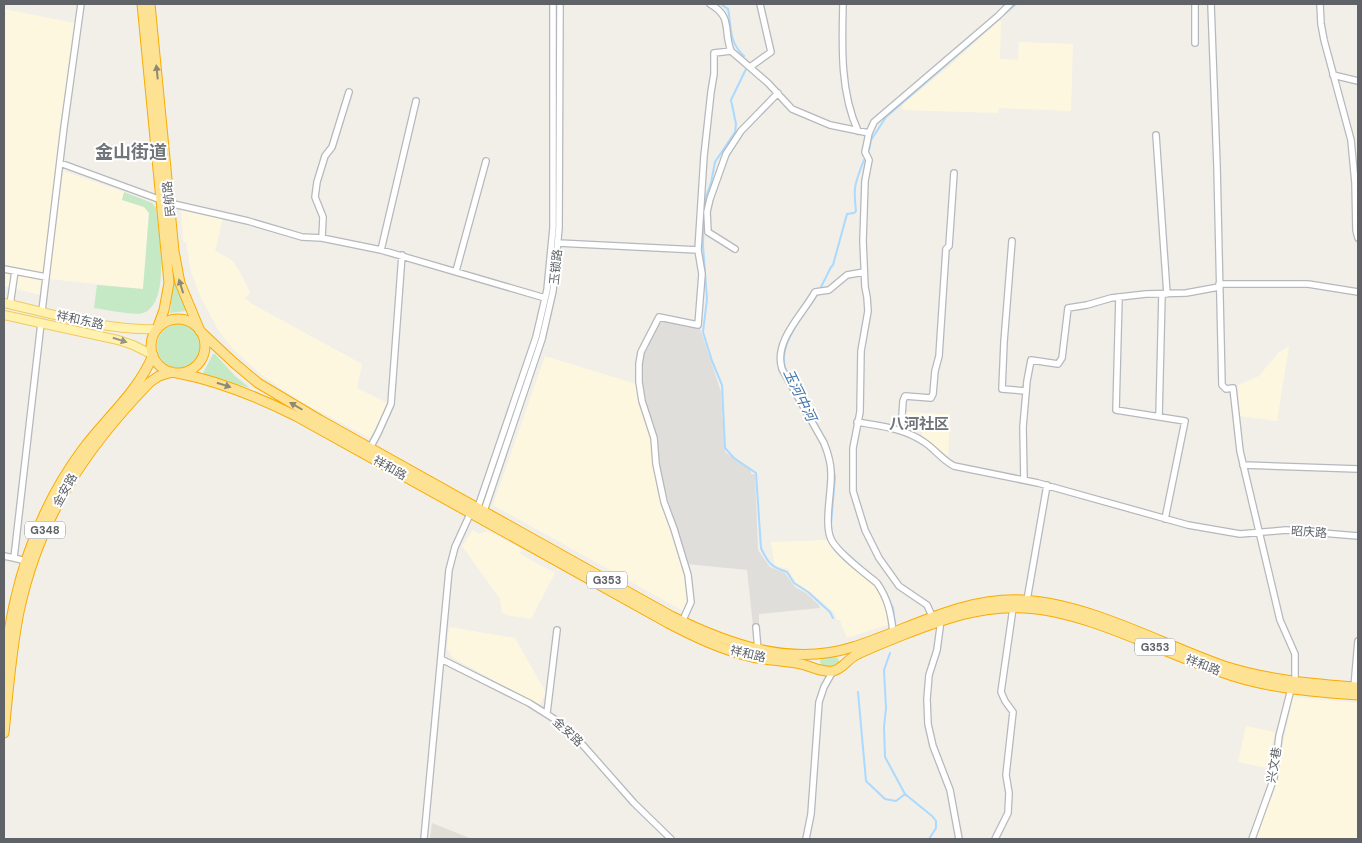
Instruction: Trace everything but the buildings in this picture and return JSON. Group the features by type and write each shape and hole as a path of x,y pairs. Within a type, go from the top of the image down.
{"highway":[{"name":"民航路","path":"143,4 165,201 178,273 184,295 200,331"},
{"name":"民航路","path":"157,329 164,310 168,284 165,201"},
{"path":"157,329 169,321 179,320 188,322 200,331"},
{"name":"G348","path":"153,355 152,342 157,329"},
{"name":"G348","path":"175,373 192,369 202,359 205,345 200,331"},
{"name":"祥和路","path":"200,331 258,383 668,623 702,640 746,655 833,671 837,670 856,654 978,602 1027,600 1098,617 1236,669 1293,685"},
{"path":"153,355 159,365 175,373"},
{"name":"金安路","path":"4,671 7,619 26,561 47,508 67,472 84,447 136,385 153,355"},
{"name":"祥和路","path":"175,373 223,384 276,406 682,622 721,640 758,650 788,654 817,654 853,647 937,618 980,610 1034,609 1078,619 1220,672 1263,685 1357,689"},
{"name":"金安路","path":"4,733 14,642 21,607 36,553 54,511 81,463 119,417 150,382 158,376 175,373"},
{"path":"839,650 845,656 846,662"},
{"path":"817,654 817,668"}],"main road":[{"name":"祥和东路","path":"7,304 112,326 157,329"},
{"name":"祥和东路","path":"4,315 118,340 153,355"}],"street":[{"path":"42,311 81,4"},
{"name":"玉锁路","path":"478,513 536,337 550,266 553,228 553,4"},
{"name":"玉锁路","path":"478,513 542,339 553,291 558,243 560,4"},
{"path":"710,4 720,11 724,17 728,44 731,51 792,109 830,125 869,133"},
{"path":"750,67 771,52 760,4"},
{"path":"843,4 842,50 844,69 852,116 858,131"},
{"path":"959,839 950,790 933,746 928,724 929,675 937,650 937,618 927,605 899,586 879,558 865,530 853,491 853,448 860,412 861,350 868,311 864,272 863,218 865,181 869,160 866,152 869,133 874,122 1010,4"},
{"path":"1194,4 1195,43"},
{"path":"1211,4 1219,286"},
{"path":"1320,4 1322,32 1351,140 1358,238"},
{"path":"682,622 691,602 689,581 664,502 656,464 654,438 640,392 638,368 641,352 659,317 698,325 702,274 698,250 704,156 710,92 714,74 714,53 731,51"},
{"path":"1333,76 1358,81"},
{"path":"322,238 323,217 315,197 317,182 325,156 332,147 349,92"},
{"path":"735,249 708,232 707,212 710,199 726,154 736,137 778,94"},
{"path":"381,250 416,101"},
{"path":"1156,135 1165,294 1159,417"},
{"path":"456,271 486,161"},
{"path":"60,163 165,201 302,236 322,238 402,255 545,298"},
{"path":"902,431 906,396 931,398 933,394 934,374 939,356 946,249 949,246 953,212 954,173"},
{"path":"1012,241 1002,389 1026,391"},
{"path":"558,243 698,250"},
{"path":"370,448 391,404 402,255"},
{"path":"4,269 46,277"},
{"path":"7,304 15,271"},
{"path":"864,272 846,275 829,290 815,292 785,339 780,356 782,369 824,443 828,454 832,475 828,526 831,540 881,589 890,609 893,632"},
{"path":"1024,480 1023,427 1031,360 1058,364 1062,360 1068,308 1087,305 1104,299 1186,293 1219,286 1308,284 1358,292"},
{"name":"兴文巷","path":"1219,286 1222,384 1226,389 1233,388 1240,451 1253,511 1260,533 1280,620 1295,654 1293,685 1279,736 1274,778 1252,839"},
{"path":"1119,297 1116,410 1185,421 1165,519"},
{"path":"14,558 41,323"},
{"name":"昭庆路","path":"858,422 902,431 926,443 945,461 954,466 1047,485 1188,525 1240,534 1286,530 1358,536"},
{"path":"1243,465 1358,469"},
{"path":"1027,600 1047,485"},
{"path":"424,839 451,562 455,547 478,513"},
{"path":"4,556 26,561"},
{"path":"995,839 1008,812 1009,793 1006,775 1013,712 1001,692 1013,608"},
{"path":"756,626 758,650"},
{"path":"547,713 557,630"},
{"path":"1357,689 1358,642"},
{"name":"金安路","path":"441,659 529,702 547,713 574,735 628,797 671,839"},
{"path":"806,839 811,814 819,702 824,687 833,671"}],"shaded area":[{"path":"4,9 74,23 40,295 4,286"},
{"path":"1000,20 1000,59 1018,60 1019,42 1073,44 1071,111 999,108 998,113 903,110 902,105 953,63"},
{"path":"63,171 124,192 122,200 144,207 149,213 143,289 49,279"},
{"path":"181,209 223,218 215,251 232,260 250,293 245,298 252,304 362,364 357,388 389,404 370,438 300,401 263,376 235,351 220,333 200,296 191,272 186,242 183,242"},
{"path":"660,321 700,328 721,392 725,452 751,470 751,474 755,474 758,550 770,567 785,573 795,587 806,593 820,608 759,614 759,625 753,626 747,570 687,564 658,466 654,428 644,397 641,373 644,352"},
{"path":"1289,346 1277,421 1239,416 1238,385 1259,376 1278,353"},
{"path":"545,356 636,384 638,403 652,438 656,483 685,572 690,600 685,612 493,505"},
{"path":"904,412 950,414 948,457 941,456 922,439 922,432 903,429"},
{"path":"473,530 479,534 488,531 522,549 520,554 555,573 531,619 502,613 500,599 462,546"},
{"path":"827,540 874,582 888,608 890,624 847,638 835,613 796,582 788,569 775,566 771,542"},
{"path":"449,627 515,638 546,693 539,705 453,658 447,649"},
{"path":"1293,697 1358,703 1358,839 1256,839 1277,772"},
{"path":"1246,726 1275,732 1267,768 1238,762"},
{"path":"432,823 472,839 430,839"}],"green space":[{"path":"124,192 152,203 156,208 161,265 158,295 152,306 139,314 94,308 97,285 143,289 149,213 144,207 122,200"},
{"path":"175,280 187,310 170,313 173,281"},
{"path":"183,324 195,330 200,338 200,354 195,362 187,367 175,368 163,362 158,354 157,342 163,330 171,325"},
{"path":"213,354 215,354 235,376 250,388 204,374"},
{"path":"835,656 839,660 839,666 829,668 821,665 820,661 823,657"}],"waterway":[{"path":"721,4 728,9 733,40 744,56"},
{"name":"玉河中河","path":"869,150 871,140 886,117 1016,4"},
{"path":"746,69 731,100 736,124 735,132 715,162 711,183 704,202 703,246 707,299 703,332 722,385 725,448 734,458 756,473 761,548 771,564 787,572 794,583 808,592 830,612 833,618"},
{"name":"玉河中河","path":"819,291 833,265 847,214 856,211 856,185 864,160"},
{"name":"玉河中河","path":"787,373 784,363 787,343 798,322 817,295"},
{"name":"玉河中河","path":"831,457 835,477 831,524"},
{"name":"玉河中河","path":"844,551 863,568"},
{"name":"玉河中河","path":"887,596 893,608 895,625"},
{"name":"玉河中河","path":"890,653 884,670 886,708 884,727 885,757 905,794 936,821 936,828 929,839"},
{"path":"858,692 866,781 885,799 896,801 905,794"}],"district":[{"name":"金山街道","path":"131,152"},
{"name":"八河社区","path":"919,424"}]}
